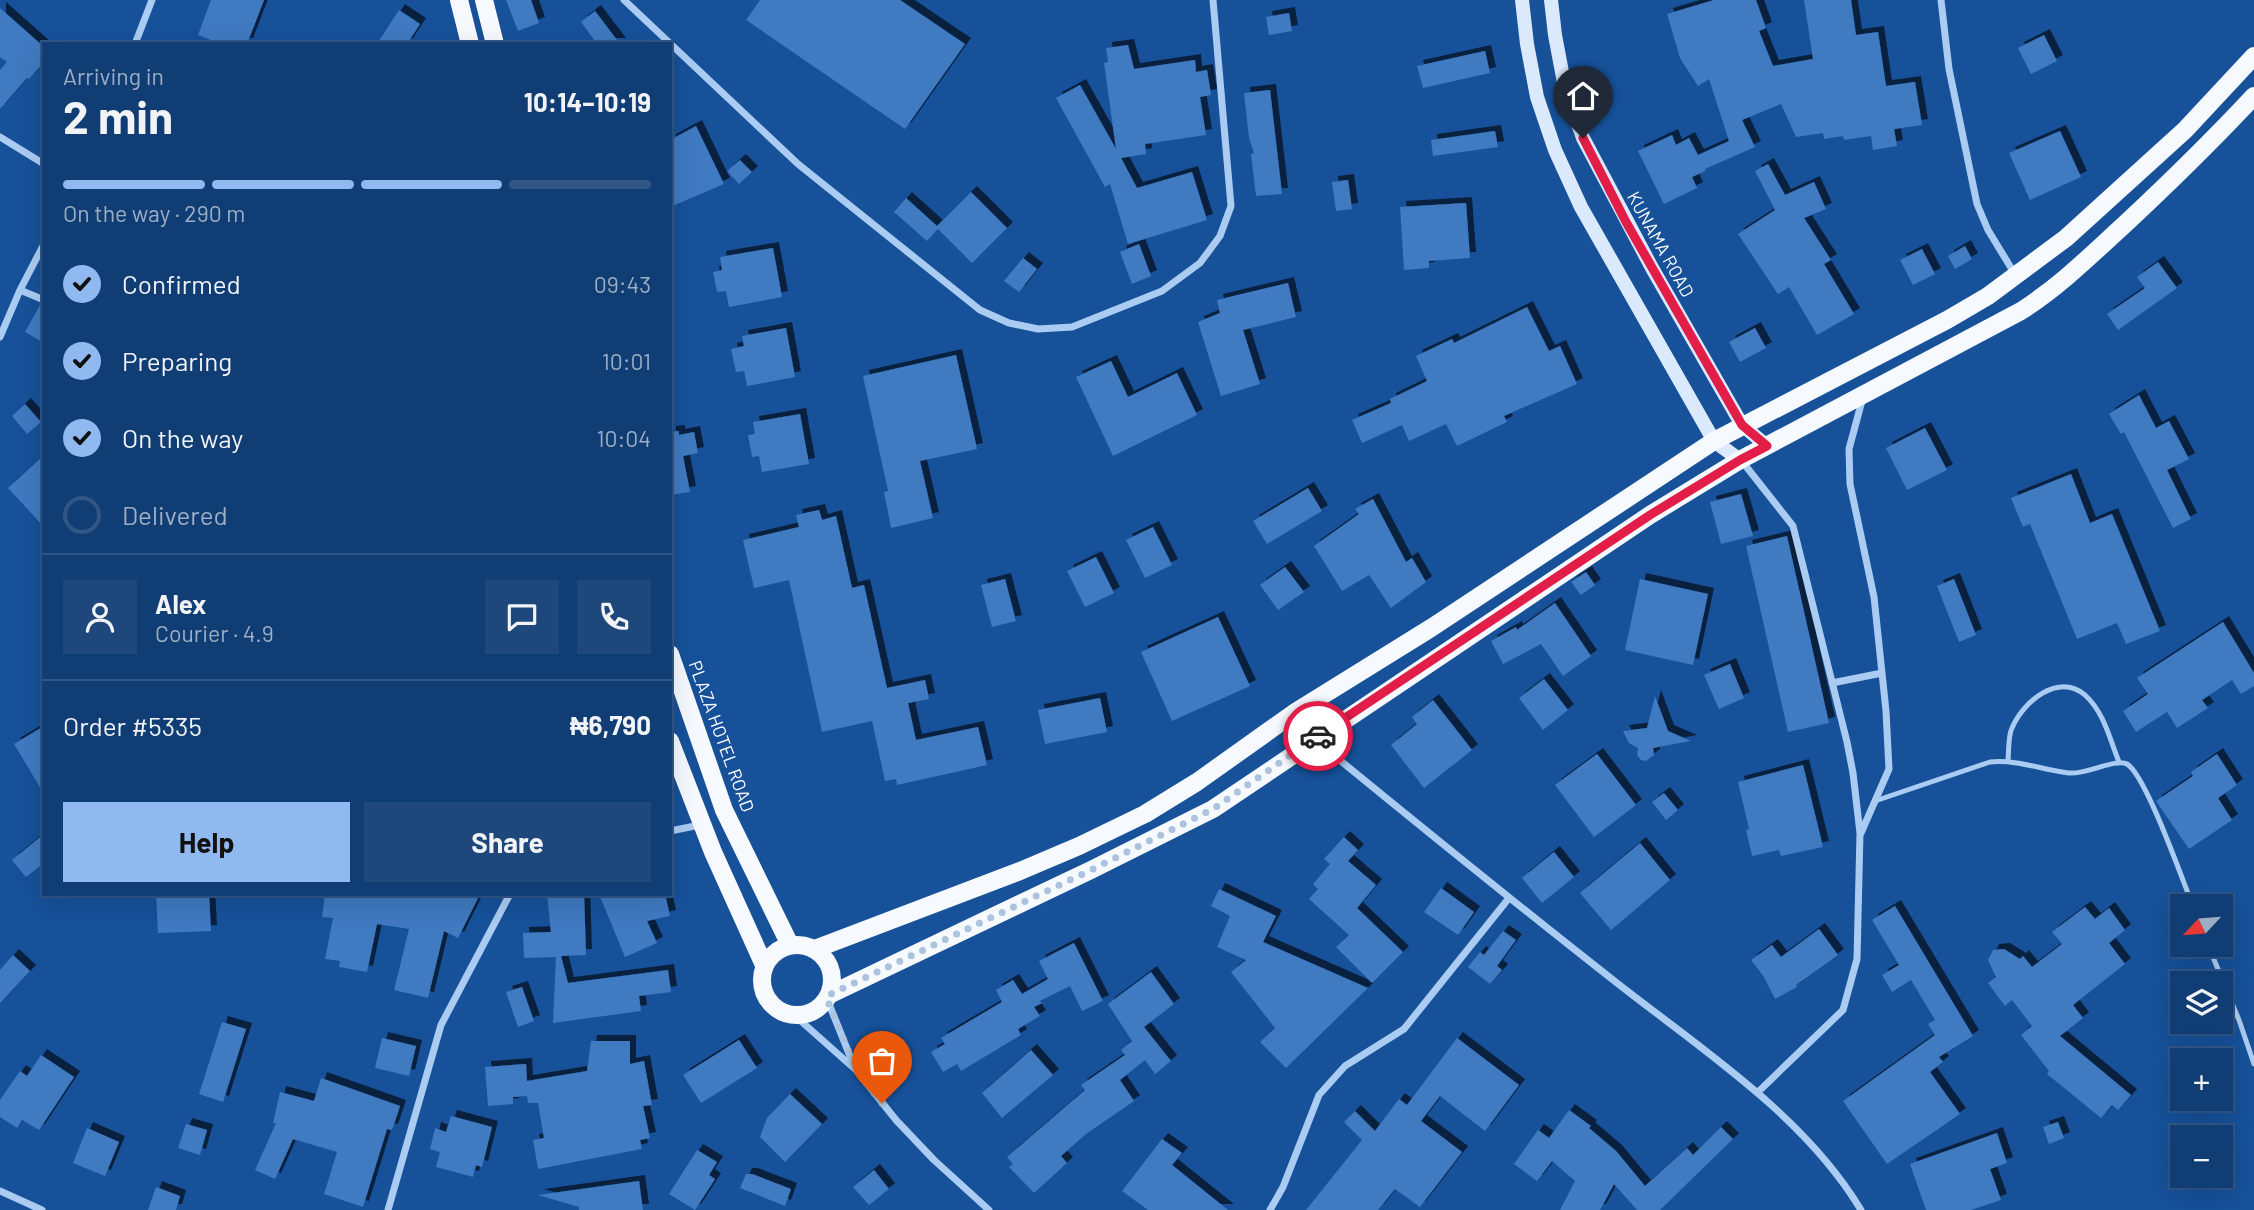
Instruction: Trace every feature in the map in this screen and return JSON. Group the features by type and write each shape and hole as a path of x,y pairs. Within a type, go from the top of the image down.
{"main road":[{"path":"459,0 470,42"},
{"path":"484,0 494,42"},
{"path":"1522,0 1537,97 1555,150 1581,207 1714,441 1740,460"},
{"name":"KUNAMA ROAD","path":"1551,0 1565,88 1583,138 1645,257 1742,425 1767,446"},
{"path":"815,949 1020,871 1145,814 1197,782 1294,713 1432,628 1714,441 1947,320 2017,276 2066,239 2175,139 2254,56"},
{"path":"828,997 832,983 831,970 825,958 815,949 790,944 775,952 764,965 761,982 766,998 778,1010 794,1015 816,1010 828,997 1079,877 1213,809 1600,548 1740,460 2021,311 2048,294 2204,150 2254,96"},
{"name":"PLAZA HOTEL ROAD","path":"672,660 723,810 790,944"},
{"path":"672,746 702,825 764,965"}],"street":[{"path":"136,42 152,0"},
{"path":"624,0 669,42"},
{"path":"672,45 798,164 980,310 1009,323 1038,328 1072,327 1162,291 1200,263 1220,236 1231,206 1213,0"},
{"path":"1941,0 1950,69 1977,204 1988,230 2017,276"},
{"path":"0,137 42,163"},
{"path":"0,337 42,248"},
{"path":"20,290 42,299"},
{"path":"1860,833 1889,769 1874,597 1850,484 1849,449 1863,395"},
{"path":"1740,460 1793,526 1853,773 1860,833 1857,959 1843,1010 1758,1092"},
{"path":"1832,682 1882,673"},
{"path":"1294,713 1314,739 1509,898 1758,1092 1826,1161 1861,1210"},
{"path":"672,831 702,825"},
{"path":"388,1210 441,1025 509,896"},
{"path":"1270,1210 1283,1187 1319,1095 1345,1066 1404,1030 1509,898"},
{"path":"828,997 856,1070"},
{"path":"794,1015 856,1070 896,1120 934,1160 989,1210"},
{"path":"0,1191 42,1210"}],"lane":[{"path":"2008,760 2011,729 2026,707 2045,689 2067,687 2084,694 2101,715 2119,762"},
{"path":"1875,801 1990,762 2008,760 2073,774 2119,762 2128,765 2138,776 2188,894"},
{"path":"2213,957 2254,1064"}],"building":[{"path":"211,0 264,0 248,42 216,42 198,35"},
{"path":"506,0 531,0 539,23 518,31"},
{"path":"760,0 900,0 965,44 905,129 746,20"},
{"path":"1714,0 1756,0 1766,28 1759,31 1773,66 1813,59 1804,0 1851,0 1856,35 1878,32 1886,86 1915,82 1922,125 1894,129 1897,146 1873,150 1871,136 1844,140 1843,136 1824,139 1823,133 1796,137 1781,104 1742,120 1755,147 1692,177 1697,188 1664,204 1638,151 1672,135 1676,145 1689,138 1698,155 1729,141 1709,79 1698,86 1680,58 1667,14"},
{"path":"0,8 42,45 42,64 0,109 0,70 7,62 0,57"},
{"path":"399,10 420,24 408,42 378,42"},
{"path":"595,11 618,42 596,42 581,22"},
{"path":"1289,13 1292,31 1269,35 1266,17"},
{"path":"2044,35 2057,61 2031,74 2018,48"},
{"path":"1128,45 1134,69 1195,60 1196,72 1207,70 1211,95 1200,97 1206,135 1145,144 1146,154 1121,158 1137,188 1192,172 1207,220 1128,244 1110,184 1105,187 1056,98 1080,85 1116,149 1104,63 1108,62 1106,48"},
{"path":"1485,51 1490,73 1423,88 1417,66"},
{"path":"1270,90 1282,194 1256,196 1251,154 1254,153 1249,138 1244,93"},
{"path":"696,126 724,184 672,206 672,139"},
{"path":"1495,131 1498,147 1433,156 1431,140"},
{"path":"2060,131 2081,177 2030,200 2009,153"},
{"path":"740,160 752,172 739,184 727,171"},
{"path":"1768,164 1785,195 1814,182 1826,209 1804,218 1831,260 1824,264 1854,314 1817,335 1789,287 1778,294 1738,234 1775,210 1755,171"},
{"path":"1348,180 1352,209 1336,211 1332,182"},
{"path":"971,192 1007,228 972,263 938,229 927,241 894,212 906,198 937,226"},
{"path":"1466,203 1470,258 1429,261 1429,268 1404,270 1400,207"},
{"path":"1139,244 1151,276 1132,284 1120,252"},
{"path":"1965,246 1972,259 1955,269 1948,256"},
{"path":"773,248 782,297 729,307 726,291 717,292 713,272 722,270 720,257"},
{"path":"1922,249 1935,274 1913,285 1900,260"},
{"path":"1023,258 1037,269 1019,292 1004,281"},
{"path":"2158,262 2177,288 2118,330 2107,314 2145,288 2137,277"},
{"path":"1288,283 1296,317 1243,330 1260,384 1221,396 1198,322 1220,313 1217,300"},
{"path":"40,305 42,306 42,342 25,332"},
{"path":"1527,307 1549,351 1560,346 1577,384 1504,416 1507,422 1457,446 1446,424 1409,441 1402,425 1362,443 1352,420 1391,403 1390,399 1427,381 1416,356 1452,339 1454,343"},
{"path":"786,328 795,377 747,386 744,371 736,372 731,349 744,346 742,336"},
{"path":"1755,328 1766,348 1740,362 1729,342"},
{"path":"956,355 977,449 920,461 933,518 891,528 884,492 888,491 863,376"},
{"path":"1111,361 1128,397 1177,373 1197,415 1113,456 1076,377"},
{"path":"2139,395 2156,428 2169,421 2189,459 2167,470 2191,519 2173,528 2124,432 2121,434 2109,414"},
{"path":"25,404 41,422 27,434 12,416"},
{"path":"800,414 809,464 762,472 759,456 752,457 748,435 755,434 753,422"},
{"path":"1925,428 1947,470 1907,490 1886,448"},
{"path":"679,431 679,435 694,432 698,453 683,456 690,492 672,495 672,432"},
{"path":"42,457 42,525 8,488"},
{"path":"2071,474 2090,523 2112,514 2160,631 2126,644 2117,623 2077,639 2030,524 2023,527 2011,498"},
{"path":"1308,488 1322,511 1267,544 1253,521"},
{"path":"1741,494 1753,536 1721,544 1710,502"},
{"path":"1373,499 1406,562 1412,558 1426,582 1391,608 1369,575 1342,591 1314,546 1359,514 1355,509"},
{"path":"819,510 822,520 836,516 852,588 864,585 887,688 925,680 929,699 908,703 916,740 978,727 987,765 897,785 896,779 885,781 872,721 822,732 789,580 754,588 743,540 799,527 796,515"},
{"path":"1153,527 1172,565 1145,578 1126,540"},
{"path":"1787,536 1829,723 1788,732 1746,546"},
{"path":"1096,557 1114,593 1085,607 1067,571"},
{"path":"1285,567 1304,592 1278,610 1260,585"},
{"path":"1586,572 1595,585 1581,595 1571,582"},
{"path":"1005,579 1016,621 992,627 981,585"},
{"path":"1640,579 1708,594 1693,665 1625,650"},
{"path":"1954,579 1976,635 1959,642 1937,586"},
{"path":"1555,603 1591,656 1563,676 1541,644 1503,664 1491,641 1516,627 1517,630"},
{"path":"1218,617 1250,686 1172,721 1141,652"},
{"path":"2223,622 2254,673 2254,686 2241,694 2232,680 2202,700 2208,708 2177,728 2167,712 2136,732 2123,711 2148,694 2137,678"},
{"path":"1730,664 1744,698 1719,709 1704,675"},
{"path":"1544,679 1568,710 1543,730 1519,698"},
{"path":"1655,696 1668,731 1691,741 1653,748 1654,755 1646,761 1637,755 1638,748 1629,743 1623,731 1647,728"},
{"path":"1100,698 1107,732 1045,744 1038,710"},
{"path":"1433,700 1472,750 1424,788 1391,745 1417,724 1412,717"},
{"path":"42,727 42,791 14,744"},
{"path":"1597,754 1636,805 1594,837 1555,785"},
{"path":"2217,754 2237,785 2218,798 2232,820 2189,849 2156,801 2193,776 2191,772"},
{"path":"1803,765 1823,847 1781,856 1779,850 1752,856 1738,782"},
{"path":"1664,793 1678,810 1666,820 1652,802"},
{"path":"42,836 42,865 26,877 12,860"},
{"path":"1344,837 1358,850 1348,861 1376,885 1357,908 1403,952 1372,983 1336,947 1349,935 1309,899 1318,889 1313,884 1330,864 1324,859"},
{"path":"1640,843 1670,880 1611,930 1580,893"},
{"path":"1554,852 1574,877 1542,903 1522,878"},
{"path":"1441,888 1474,912 1458,935 1424,912"},
{"path":"1219,889 1276,916 1263,942 1368,988 1286,1068 1260,1042 1275,1028 1231,972 1246,960 1217,947 1230,916 1211,906"},
{"path":"156,896 209,896 211,931 158,933"},
{"path":"325,896 479,896 458,938 444,931 428,998 394,990 409,929 377,924 367,972 339,967 340,961 325,959 333,918 322,917"},
{"path":"547,896 584,896 586,955 561,956 568,983 668,970 671,992 639,996 641,1011 553,1023 556,957 524,958 523,933 551,932"},
{"path":"600,896 665,896 670,916 647,921 657,943 625,957"},
{"path":"1895,906 1973,1036 1939,1057 1943,1062 1930,1072 1960,1114 1887,1164 1843,1101 1935,1035 1928,1024 1935,1020 1911,980 1892,992 1882,975 1899,965 1872,920"},
{"path":"2085,907 2095,919 2109,908 2125,930 2109,943 2125,964 2073,1005 2083,1018 2060,1036 2131,1095 2118,1110 2112,1105 2101,1118 2047,1074 2049,1071 2021,1035 2032,1026 2012,1000 2005,1006 1988,983 1996,977 1988,960 1993,950 2004,949 2020,959 2023,956 2032,967 2062,944 2052,932"},
{"path":"1819,929 1838,955 1796,985 1797,987 1775,999 1764,977 1751,960 1772,945 1781,957"},
{"path":"1503,931 1516,940 1497,966 1502,970 1490,984 1468,967 1480,952 1484,955"},
{"path":"1074,943 1103,1001 1082,1011 1070,986 1040,1001 1042,1003 1034,1007 1040,1016 1018,1029 1021,1035 961,1071 957,1064 943,1072 931,1052 945,1044 941,1038 1002,1002 996,990 1013,980 1022,994 1048,979 1039,961"},
{"path":"13,955 30,971 0,1003 0,970"},
{"path":"1151,972 1174,1004 1144,1027 1171,1061 1155,1074 1145,1060 1120,1080 1134,1101 1086,1134 1061,1156 1067,1163 1034,1193 1009,1167 1013,1164 1007,1157 1085,1090 1081,1085 1125,1055 1121,1050 1132,1041 1108,1004"},
{"path":"522,987 534,1021 518,1027 506,992"},
{"path":"222,1022 246,1029 223,1102 199,1094"},
{"path":"382,1038 416,1046 409,1076 375,1068"},
{"path":"1457,1038 1519,1085 1485,1131 1440,1096 1421,1121 1462,1152 1420,1207 1395,1189 1378,1210 1306,1210 1362,1140 1344,1122 1355,1111 1375,1131 1399,1099 1407,1105"},
{"path":"739,1040 757,1068 701,1103 683,1075"},
{"path":"591,1041 630,1041 630,1064 644,1061 652,1105 643,1106 650,1138 640,1140 642,1149 538,1169 533,1140 544,1138 538,1103 528,1103 527,1096 513,1097 513,1104 488,1106 485,1067 526,1064 527,1081 587,1071"},
{"path":"1031,1050 1053,1075 1002,1118 982,1093"},
{"path":"41,1055 74,1077 39,1130 22,1120 17,1128 0,1117 0,1100 20,1071 27,1076"},
{"path":"321,1078 400,1106 392,1130 387,1129 363,1207 324,1194 337,1152 293,1139 275,1179 255,1170 276,1123 273,1123 280,1092 314,1101"},
{"path":"790,1094 822,1124 785,1162 760,1137 767,1118"},
{"path":"1569,1110 1591,1126 1589,1128 1616,1151 1645,1186 1687,1148 1693,1155 1721,1127 1733,1139 1660,1210 1637,1210 1614,1184 1600,1210 1560,1210 1575,1181 1552,1161 1537,1181 1514,1164 1538,1130 1549,1138"},
{"path":"451,1116 492,1127 482,1167 476,1165 473,1177 436,1167 440,1152 430,1149 435,1128 446,1132"},
{"path":"2058,1122 2064,1138 2049,1144 2043,1127"},
{"path":"186,1124 207,1130 200,1155 178,1148"},
{"path":"87,1128 119,1142 105,1176 73,1163"},
{"path":"1997,1133 2007,1163 1990,1169 2001,1200 1971,1210 1926,1210 1910,1164"},
{"path":"1162,1139 1182,1153 1172,1165 1228,1210 1148,1210 1122,1191"},
{"path":"697,1150 717,1162 709,1175 715,1179 695,1210 669,1194"},
{"path":"874,1170 889,1189 869,1205 853,1187"},
{"path":"746,1174 791,1189 785,1206 740,1188"},
{"path":"639,1181 643,1210 579,1210 579,1207 538,1195"},
{"path":"156,1187 180,1196 176,1210 148,1210"}],"way so far":[{"path":"882,1103 856,1070 827,999 829,995 1213,809 1318,736"}],"route":[{"path":"1318,736 1650,515 1767,446 1742,425 1626,222 1583,138"}]}
